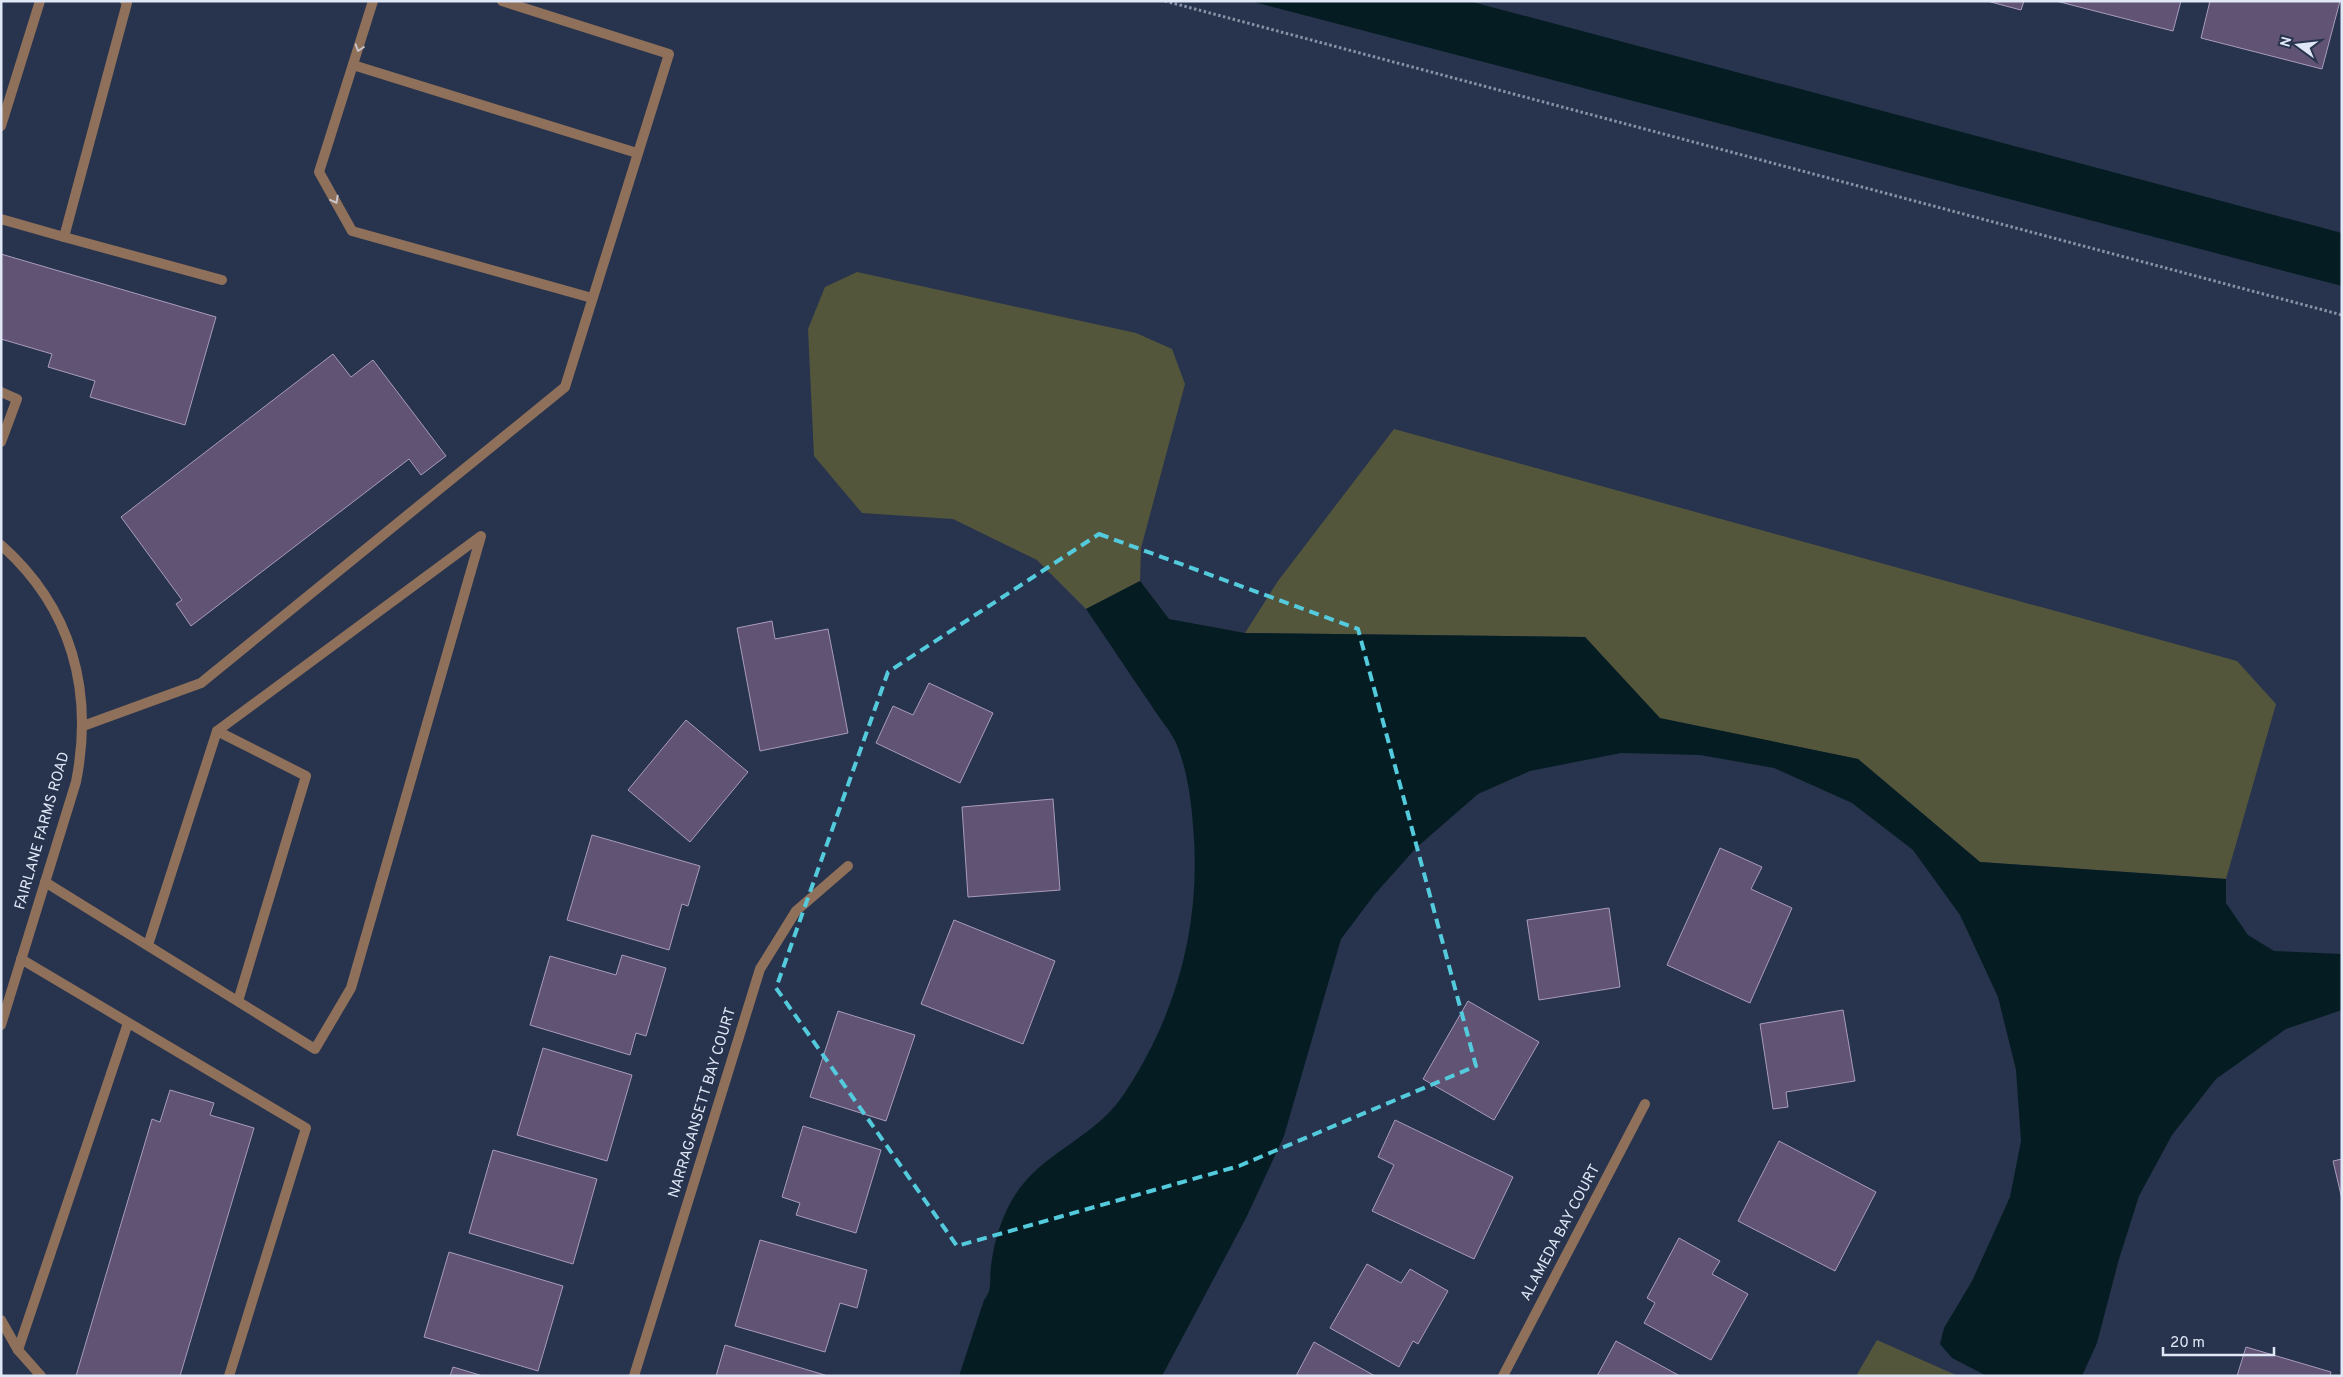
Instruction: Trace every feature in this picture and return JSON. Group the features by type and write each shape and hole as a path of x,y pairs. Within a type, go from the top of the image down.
{"street":[{"path":"1,126 40,1"},
{"path":"64,237 127,3 125,1"},
{"path":"374,1 319,172 352,231 592,298"},
{"path":"83,726 201,683 564,387 668,54 502,1"},
{"path":"353,65 638,153"},
{"path":"1,219 222,280"},
{"path":"1,392 17,400 1,442"},
{"path":"45,882 315,1049 351,988 481,536 217,731 148,945"},
{"name":"FAIRLANE FARMS ROAD","path":"1,545 15,557 44,592 58,617 77,670 82,698 83,726 76,782 1,1025"},
{"path":"217,731 306,776 238,1001"},
{"name":"NARRAGANSETT BAY COURT","path":"634,1376 760,969 796,911 848,866"},
{"path":"21,959 306,1128 229,1376"},
{"path":"18,1350 128,1023"},
{"name":"ALAMEDA BAY COURT","path":"1503,1376 1645,1104"},
{"path":"1,1320 18,1350 41,1376"}],"path":[{"path":"1165,1 2342,315"}],"highlighted area":[{"path":"1099,534 1358,629 1476,1066 1239,1166 957,1246 776,988 888,672"}],"shaded area":[{"path":"1250,1 1469,1 2342,233 2342,286"},
{"path":"857,272 1136,333 1172,349 1185,384 1141,548 1140,581 1086,609 1037,560 953,519 862,513 814,456 808,329 825,287"},
{"path":"1394,429 2237,661 2276,704 2226,879 1980,862 1858,759 1660,719 1585,637 1245,633 1278,581"},
{"path":"1140,581 1169,619 1245,633 1585,637 1660,718 1858,759 1980,862 2226,879 2226,903 2248,935 2274,951 2342,954 2342,1010 2286,1029 2216,1079 2172,1135 2139,1196 2119,1259 2097,1343 2082,1376 1987,1376 1952,1358 1940,1344 1944,1328 1972,1281 2010,1197 2021,1141 2016,1070 1998,997 1960,915 1913,850 1852,803 1774,768 1700,755 1621,753 1530,771 1478,794 1416,848 1375,894 1341,939 1284,1136 1246,1218 1162,1376 959,1376 984,1300 989,1292 994,1246 1008,1207 1030,1176 1111,1111 1122,1097 1158,1034 1182,967 1189,933 1195,862 1191,805 1183,765 1172,735 1086,609"},
{"path":"1877,1340 1958,1376 1856,1376"}],"building":[{"path":"1987,1 2024,1 2021,10"},
{"path":"2056,1 2181,1 2173,31"},
{"path":"2210,1 2340,1 2322,69 2201,38"},
{"path":"1,254 216,317 185,425 90,397 95,381 48,367 52,354 1,339"},
{"path":"333,354 351,377 373,360 446,456 421,475 409,459 191,626 176,604 182,600 121,517"},
{"path":"772,621 775,639 828,629 848,733 760,751 737,628"},
{"path":"929,683 993,713 960,783 876,743 893,706 913,715"},
{"path":"686,720 748,772 690,842 628,790"},
{"path":"1053,799 1060,890 968,897 962,807"},
{"path":"592,835 700,866 688,906 682,904 669,950 567,920"},
{"path":"1720,848 1762,867 1751,889 1792,908 1750,1003 1667,965"},
{"path":"1609,908 1620,987 1539,1000 1527,920"},
{"path":"954,920 1055,961 1023,1044 921,1004"},
{"path":"622,955 666,968 646,1036 636,1033 630,1055 530,1025 550,956 616,975"},
{"path":"1468,1001 1539,1042 1494,1120 1423,1079"},
{"path":"1843,1010 1855,1081 1786,1092 1788,1107 1773,1109 1760,1024"},
{"path":"838,1011 915,1035 886,1121 810,1097"},
{"path":"543,1048 632,1075 607,1161 517,1135"},
{"path":"170,1090 214,1103 210,1115 254,1128 180,1376 76,1376 152,1119 160,1122"},
{"path":"1395,1120 1513,1177 1474,1259 1372,1211 1394,1165 1378,1157"},
{"path":"803,1126 881,1150 856,1233 796,1215 800,1203 782,1197"},
{"path":"1779,1141 1876,1192 1835,1271 1738,1221"},
{"path":"493,1150 597,1179 573,1264 469,1233"},
{"path":"2342,1159 2342,1199 2333,1161"},
{"path":"1679,1238 1720,1261 1712,1274 1748,1294 1711,1360 1644,1323 1655,1303 1647,1298"},
{"path":"760,1240 867,1270 857,1308 840,1303 825,1352 735,1326"},
{"path":"449,1252 563,1286 538,1371 424,1337"},
{"path":"1367,1264 1401,1283 1410,1269 1448,1291 1418,1344 1413,1341 1399,1367 1330,1328"},
{"path":"1616,1341 1680,1376 1597,1376"},
{"path":"1314,1342 1375,1376 1296,1376"},
{"path":"725,1345 828,1376 716,1376"},
{"path":"2246,1347 2331,1372 2330,1376 2237,1376"},
{"path":"453,1367 483,1376 450,1376"}]}
